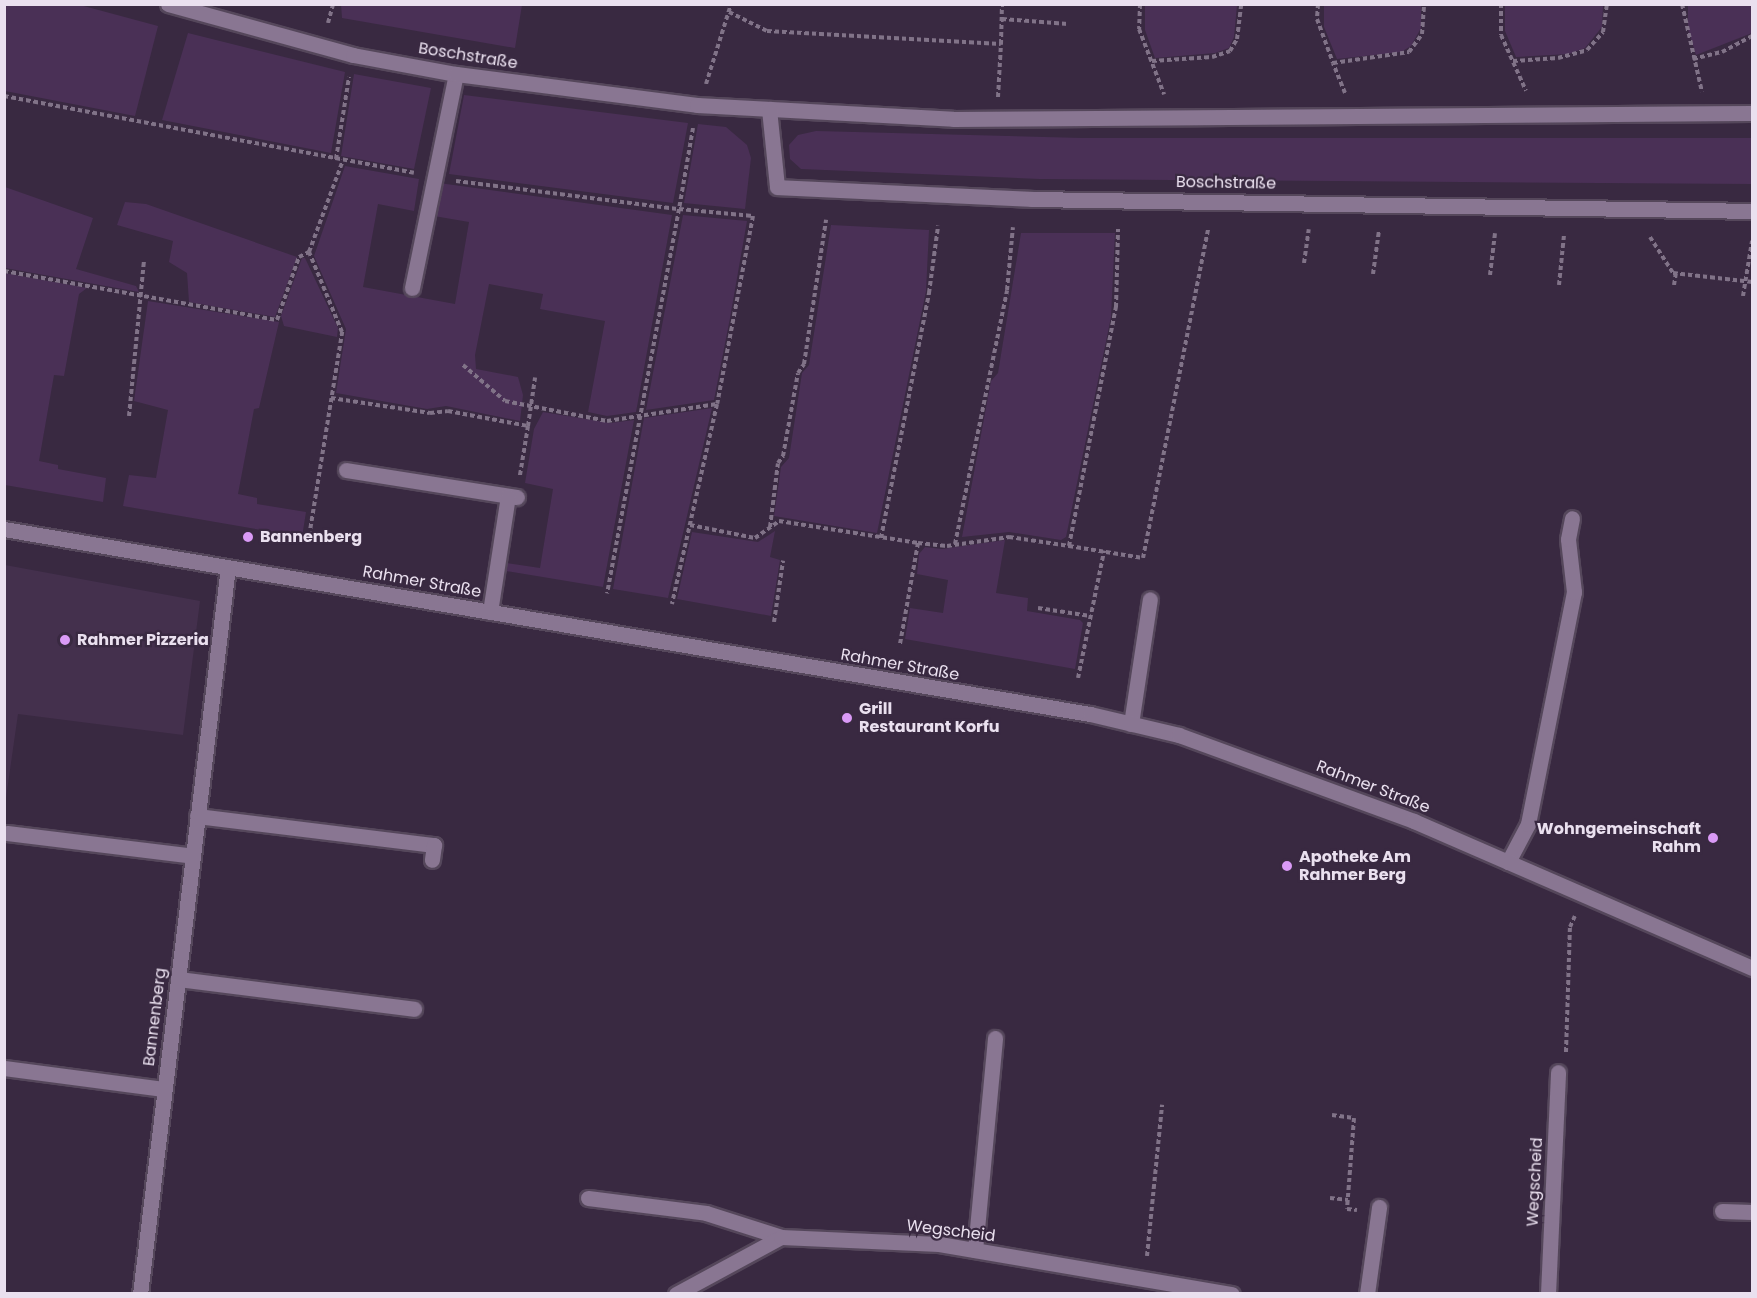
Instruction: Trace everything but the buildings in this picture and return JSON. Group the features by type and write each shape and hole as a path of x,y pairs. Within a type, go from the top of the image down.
{"street":[{"name":"Boschstraße","path":"168,4 353,55 456,74 697,105 953,119 1752,113"},
{"path":"412,288 456,74"},
{"name":"Boschstraße","path":"770,109 777,187 1032,199 1752,212"},
{"path":"346,470 512,497 490,612"},
{"path":"1508,862 1528,824 1574,592 1568,539 1572,518"},
{"name":"Rahmer Straße","path":"4,529 1131,724 1251,759 1585,894 1752,968"},
{"name":"Bannenberg","path":"140,1293 228,567"},
{"path":"1131,724 1150,599"},
{"path":"197,816 434,845 432,860"},
{"path":"7,833 193,856"},
{"path":"178,979 414,1009"},
{"path":"975,1250 995,1038"},
{"path":"4,1068 164,1089"},
{"name":"Wegscheid","path":"1548,1293 1558,1072"},
{"name":"Wegscheid","path":"588,1198 706,1213 781,1237 939,1244 1232,1293"},
{"path":"1368,1293 1379,1210"},
{"path":"1722,1211 1752,1212"},
{"path":"676,1293 781,1237"}],"path":[{"path":"607,593 697,105 731,4"},
{"path":"999,76 1002,4"},
{"path":"1140,4 1139,28 1172,117"},
{"path":"1152,61 1212,57 1230,51 1237,39 1240,4"},
{"path":"1318,4 1317,19 1354,115"},
{"path":"1333,63 1410,52 1422,34 1424,4"},
{"path":"1502,4 1501,35 1535,114"},
{"path":"1513,61 1558,58 1587,50 1603,32 1606,4"},
{"path":"1682,4 1707,113"},
{"path":"729,12 776,32 1001,44"},
{"path":"1002,19 1068,24"},
{"path":"1693,59 1722,52 1752,36"},
{"path":"336,159 353,55"},
{"path":"4,96 336,159 564,198 753,216 717,404 672,604"},
{"path":"308,543 342,332 309,252 343,160"},
{"path":"770,528 778,463 783,456 798,373 804,364 826,220"},
{"path":"881,538 929,293 938,226"},
{"path":"956,544 1007,290 1013,228"},
{"path":"1069,546 1116,307 1118,229"},
{"path":"690,525 755,538 778,521 918,543 956,544 1009,537 1143,558 1208,229"},
{"path":"1304,263 1309,229"},
{"path":"1373,274 1379,230"},
{"path":"1490,275 1496,233"},
{"path":"1559,285 1564,235"},
{"path":"1650,237 1651,243 1676,273 1745,283 1752,282"},
{"path":"1743,296 1752,241"},
{"path":"4,271 277,320 299,257 309,252"},
{"path":"129,416 127,402 143,296 144,261"},
{"path":"1674,285 1676,273"},
{"path":"464,366 505,401 607,421 717,404"},
{"path":"522,462 535,378"},
{"path":"331,398 430,413 448,411 528,426"},
{"path":"900,644 918,543"},
{"path":"1078,678 1104,551"},
{"path":"774,622 783,561"},
{"path":"1038,608 1090,616"},
{"path":"1558,1072 1566,1059 1570,927 1585,894"},
{"path":"1144,1278 1162,1105"},
{"path":"1332,1115 1354,1118 1347,1209 1379,1210"},
{"path":"1330,1198 1348,1200"}],"shaded area":[{"path":"341,4 522,5 515,48 342,18"},
{"path":"4,5 80,5 158,26 135,116 5,91"},
{"path":"1145,5 1237,5 1234,37 1229,48 1215,53 1155,58 1145,30"},
{"path":"1324,5 1421,5 1421,28 1411,46 1401,52 1337,59 1324,27"},
{"path":"1505,5 1603,5 1602,27 1585,48 1569,54 1516,57 1505,31"},
{"path":"1688,5 1752,5 1752,33 1696,55 1688,29"},
{"path":"188,33 345,72 331,153 162,120"},
{"path":"354,74 431,88 414,169 341,156"},
{"path":"464,95 688,123 673,203 449,174"},
{"path":"698,124 726,127 747,145 751,158 745,209 684,203"},
{"path":"816,131 1082,138 1752,138 1752,184 1040,179 801,169 790,159 789,145 798,135"},
{"path":"345,166 419,179 414,211 378,204 363,287 455,304 469,222 434,216 439,183 672,215 636,412 607,416 588,412 605,321 540,309 543,294 489,284 475,355 476,369 518,377 523,395 520,421 446,406 427,409 336,393 346,329 314,256"},
{"path":"5,187 93,218 76,269 136,286 139,292 5,268"},
{"path":"125,202 146,204 297,257 275,317 189,302 187,273 169,262 173,241 117,225"},
{"path":"683,215 747,221 730,318 714,400 646,410"},
{"path":"831,225 929,230 926,291 877,533 774,516 781,467 789,458 802,373 809,365"},
{"path":"1021,233 1115,233 1111,317 1066,537 1061,540 1009,532 962,537 991,381 998,373"},
{"path":"302,258 305,258 338,328 337,337 284,326 281,316"},
{"path":"4,273 87,288 79,294 64,376 54,375 39,461 58,465 58,469 106,478 103,502 5,485"},
{"path":"148,301 279,322 259,408 254,409 238,494 257,498 257,504 306,512 302,537 123,506 129,475 156,478 168,410 134,401"},
{"path":"712,408 668,598 613,589 644,418"},
{"path":"543,412 610,423 634,420 603,587 506,571 507,563 540,568 553,489 525,483 534,429"},
{"path":"775,531 770,557 780,560 771,616 677,599 692,532 758,542"},
{"path":"1005,540 996,593 1028,598 1027,611 1080,620 1083,623 1075,669 905,639 910,608 943,613 948,580 917,574 919,554 925,547 942,549"},
{"path":"5,565 200,601 183,735 18,714 5,805"}],"place":[{"name":"Bannenberg","path":"248,537"},
{"name":"Rahmer Pizzeria","path":"65,640"},
{"name":"Grill Restaurant Korfu","path":"847,718"},
{"name":"Wohngemeinschaft Rahm","path":"1713,838"},
{"name":"Apotheke Am Rahmer Berg","path":"1287,866"}]}
